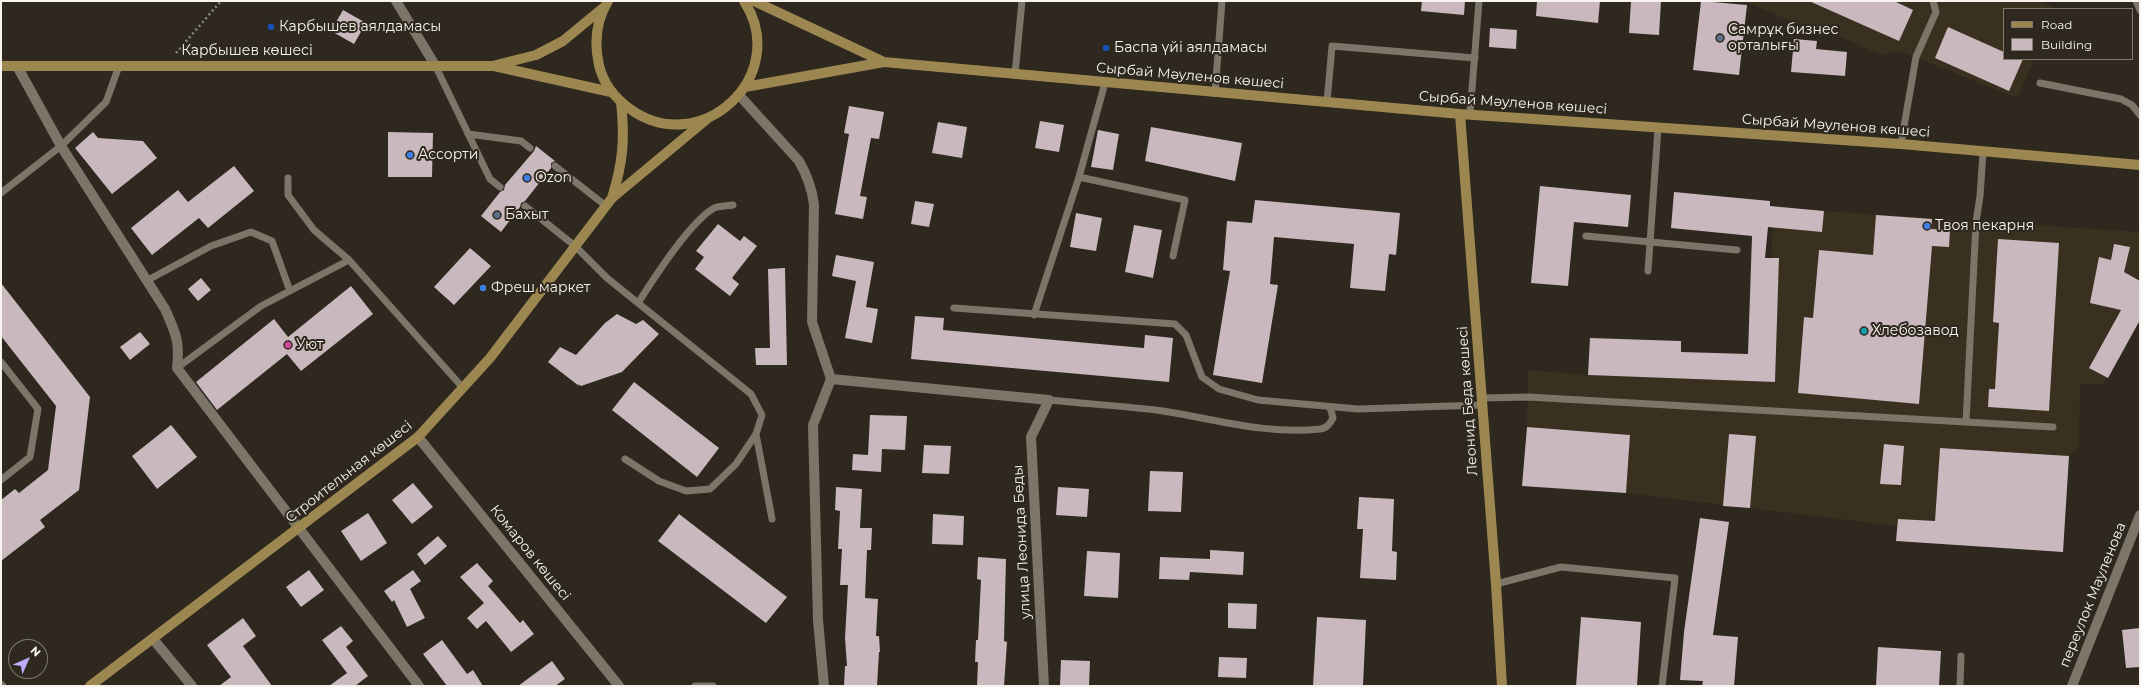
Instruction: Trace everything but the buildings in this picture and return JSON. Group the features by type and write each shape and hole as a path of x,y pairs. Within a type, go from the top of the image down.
{"main road":[{"path":"609,202 707,119 724,109 742,91 755,61 757,39 754,23 744,1"},
{"path":"754,1 884,62"},
{"path":"606,4 597,28 596,51 601,72 611,92 639,116 661,123 684,124 707,119"},
{"path":"494,66 536,55 563,41 606,4"},
{"path":"742,91 884,62"},
{"name":"Сырбай Мәуленов көшесі","path":"884,62 1460,114 1901,144 1983,153 2140,165"},
{"name":"Карбышев көшесі","path":"1,66 435,64 494,66"},
{"path":"494,66 611,92"},
{"path":"609,202 620,170 624,147 621,102"},
{"name":"Леонид Беда көшесі","path":"1460,114 1496,584 1502,686"},
{"name":"Строительная көшесі","path":"90,686 299,530 418,437 490,358 609,202"}],"street":[{"path":"396,1 435,64"},
{"path":"17,66 61,146 148,280 165,310 176,335 179,348 177,368 419,686"},
{"path":"742,91 799,161 806,173 812,190 814,205 812,322 831,379 813,425 818,620 824,686"},
{"path":"831,379 1048,400"},
{"name":"улица Леонида Беды","path":"1044,686 1031,437 1048,400"},
{"name":"Комаров көшесі","path":"418,437 619,686"},
{"name":"переулок Мауленова","path":"2072,686 2140,515"},
{"path":"153,639 192,686"}],"lane":[{"path":"1015,74 1022,1"},
{"path":"1215,93 1222,1"},
{"path":"1470,114 1479,1"},
{"path":"1901,144 1916,57 1936,12 1933,1"},
{"path":"2136,1 2140,10"},
{"path":"1327,102 1332,46 1475,58"},
{"path":"435,64 490,179 500,187"},
{"path":"1,193 61,146 106,102 119,66"},
{"path":"2040,82 2121,99 2132,105 2140,115"},
{"path":"1034,315 1079,177 1105,83"},
{"path":"1648,271 1658,128"},
{"path":"468,134 521,141 530,148"},
{"path":"1966,422 1976,222 1980,196 1983,153"},
{"path":"554,166 609,202"},
{"path":"1079,177 1185,200 1173,256"},
{"path":"288,178 288,195 314,230 349,260 463,388"},
{"path":"638,303 680,243 700,220 715,208 733,205"},
{"path":"525,206 576,246 607,278 751,394 762,415 756,434 736,464 710,489 686,491 659,481 625,459"},
{"path":"148,280 211,246 251,232 272,241 290,291"},
{"path":"1586,236 1737,250"},
{"path":"177,368 261,306 349,260"},
{"path":"954,308 1034,315 1176,324 1186,335 1202,377 1219,389 1258,400 1358,409 1482,402 1528,397 2053,427"},
{"path":"1,362 38,409 30,457 1,480"},
{"path":"1048,400 1162,411 1261,428 1299,430 1322,429 1330,425 1333,418 1330,407"},
{"path":"756,434 772,518"},
{"path":"1496,584 1561,567 1675,578 1662,686"},
{"path":"1960,686 1961,656"},
{"path":"695,686 713,686"}],"path":[{"path":"166,66 220,1"}],"shaded area":[{"path":"1744,1 2040,1 2056,8 2003,8 2003,60 2034,60 2017,98 1900,51 1880,55 1829,31 1820,34"},
{"path":"1824,211 2140,232 2140,281 2137,279 2089,368 2108,378 2102,384 2080,384 2079,446 2069,456 1940,448 1935,521 1897,526 1626,493 1630,435 1527,427 1528,370 1588,375 1775,382 1779,259 1771,258 1773,227 1822,232"}],"place":[{"name":"Карбышев аялдамасы","path":"271,27"},
{"name":"Самрұқ бизнес орталығы","path":"1720,38"},
{"name":"Баспа үйі аялдамасы","path":"1106,48"},
{"name":"Ассорти","path":"410,155"},
{"name":"Ozon","path":"527,178"},
{"name":"Бахыт","path":"497,215"},
{"name":"Твоя пекарня","path":"1927,226"},
{"name":"Фреш маркет","path":"483,288"},
{"name":"Хлебозавод","path":"1864,331"},
{"name":"Уют","path":"288,345"}]}
